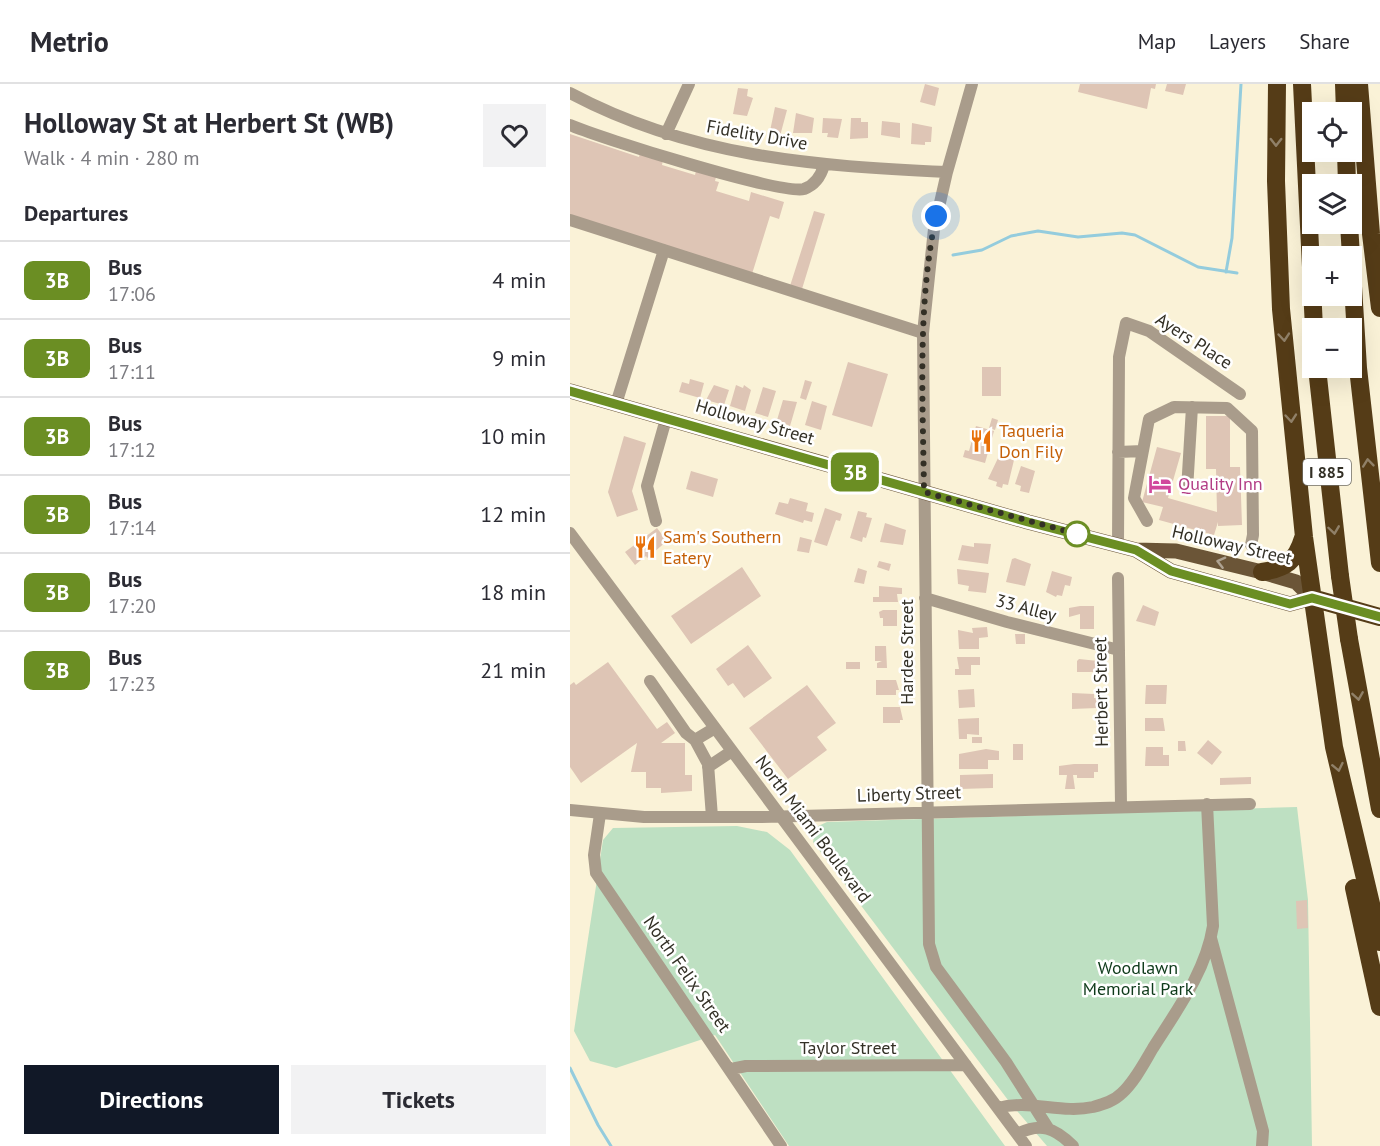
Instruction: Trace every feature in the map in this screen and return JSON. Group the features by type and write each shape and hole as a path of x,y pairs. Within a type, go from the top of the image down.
{"highway":[{"path":"1277,84 1276,191 1281,309 1304,537 1325,699 1343,794 1380,942"},
{"path":"1302,84 1314,318"},
{"path":"1344,84 1345,102"},
{"path":"1359,84 1371,234 1380,308"},
{"name":"I 885","path":"1354,306 1359,379 1380,563"},
{"name":"I 885","path":"1318,378 1349,639 1380,810"},
{"path":"1262,572 1289,564 1299,552 1304,537"},
{"name":"Holloway Street","path":"1312,598 1380,617"},
{"path":"1343,794 1354,888 1380,1007"}],"main road":[{"name":"Holloway Street","path":"570,391 1136,550 1176,551 1262,572 1296,582 1312,598 1290,604 1171,571 1136,550"}],"street":[{"path":"666,134 689,84"},
{"name":"Hardee Street","path":"972,84 947,172 928,262 923,333 929,944 936,967 1036,1107 1048,1128"},
{"name":"Fidelity Drive","path":"570,93 666,134 726,150 824,165 947,172"},
{"path":"570,125 670,157 780,187 802,189 811,186 821,176 824,165"},
{"path":"570,220 923,333"},
{"path":"616,404 664,250"},
{"name":"Ayers Place","path":"1118,452 1119,357 1126,323 1149,331 1240,394"},
{"path":"1147,521 1134,498 1149,419 1174,407 1227,408 1252,431 1254,535 1251,545"},
{"path":"1187,490 1192,407"},
{"path":"656,520 647,486 666,418"},
{"path":"1118,545 1118,452 1143,451"},
{"name":"North Miami Boulevard","path":"570,533 1026,1146"},
{"name":"Herbert Street","path":"1118,578 1121,805"},
{"name":"33 Alley","path":"925,598 1006,622 1119,650"},
{"path":"650,681 686,733 695,740 708,767 711,817"},
{"path":"695,740 715,728"},
{"path":"708,767 732,751"},
{"path":"998,1108 1011,1104 1067,1111 1083,1109 1113,1101 1123,1092 1197,975 1211,938 1213,926 1206,804"},
{"name":"Liberty Street","path":"570,810 600,814 711,817 1121,805 1250,804"},
{"name":"North Felix Street","path":"600,814 594,855 596,873 782,1146"},
{"path":"1211,938 1263,1131 1262,1146"},
{"name":"Taylor Street","path":"731,1069 746,1066 966,1065"},
{"path":"1017,1134 1031,1127 1048,1128 1073,1146"}],"green space":[{"name":"Woodlawn Memorial Park","path":"1297,807 1308,900 1312,1146 1047,1146 1011,1104 813,842 816,827 827,822"},
{"path":"737,826 767,832 790,850 1005,1146 789,1146 715,1035 616,1068 590,1061 574,1031 603,840 613,828"}],"building":[{"path":"925,84 939,88 935,106 920,102"},
{"path":"1080,84 1156,84 1155,89 1151,88 1147,109 1078,92"},
{"path":"1167,84 1186,84 1183,95 1165,91"},
{"path":"738,88 748,89 747,96 753,98 747,116 733,114"},
{"path":"775,107 787,110 780,136 770,131"},
{"path":"796,113 814,118 812,133 793,133"},
{"path":"823,118 842,119 838,138 827,137 828,133 822,133"},
{"path":"851,118 861,118 861,122 868,122 868,138 850,139"},
{"path":"882,121 900,123 900,138 881,135"},
{"path":"912,123 932,127 931,142 925,142 925,145 911,144"},
{"path":"570,134 639,157 640,153 663,160 662,165 695,175 696,171 716,177 715,181 719,182 716,191 749,201 751,192 784,202 779,219 770,216 752,274 570,219"},
{"path":"814,211 825,214 802,289 790,286"},
{"path":"848,362 888,374 872,427 832,415"},
{"path":"982,367 1001,367 1001,396 982,396"},
{"path":"690,379 704,383 700,398 679,392 682,382 689,384"},
{"path":"805,380 812,382 806,400 800,398"},
{"path":"714,385 729,390 724,405 706,400"},
{"path":"736,385 743,388 744,385 751,390 745,411 730,406"},
{"path":"763,387 776,391 768,417 755,413"},
{"path":"783,400 797,402 790,426 777,420"},
{"path":"812,401 827,406 821,430 805,425"},
{"name":"Quality Inn","path":"1206,416 1230,416 1230,467 1240,467 1242,525 1218,526 1218,522 1214,535 1159,520 1163,507 1142,502 1157,447 1181,453 1168,498 1217,512 1216,469 1206,469"},
{"path":"992,418 998,420 995,430 989,428"},
{"name":"Taqueria Don Fily","path":"976,426 994,431 985,463 963,457 965,450 969,451"},
{"path":"624,436 646,443 632,491 638,510 617,517 608,492"},
{"path":"999,456 1014,460 1008,485 1003,484 1002,488 996,486 997,482 988,479"},
{"path":"1021,466 1035,471 1029,493 1020,491 1021,486 1015,484"},
{"path":"691,471 718,479 713,497 686,489"},
{"path":"790,498 808,503 806,511 814,513 812,522 804,520 803,523 775,514 779,502 788,504"},
{"path":"825,508 842,514 840,521 836,520 827,546 814,542"},
{"path":"858,511 867,513 866,517 872,518 866,538 863,537 862,542 850,538"},
{"path":"885,523 906,530 903,545 880,542"},
{"name":"Sam's Southern Eatery","path":"657,528 667,541 635,565 625,552"},
{"path":"800,537 812,540 809,553 797,551"},
{"path":"974,543 991,544 988,564 958,560 962,545 974,547"},
{"path":"1012,559 1031,564 1025,586 1006,582"},
{"path":"879,561 891,564 889,571 877,567"},
{"path":"742,567 761,596 691,644 671,616"},
{"path":"858,568 867,571 864,584 854,582"},
{"path":"957,569 989,573 986,593 968,591 969,586 958,584"},
{"path":"1052,571 1072,577 1070,586 1065,585 1062,596 1057,595 1056,597 1046,592"},
{"path":"879,586 902,588 902,594 897,594 898,602 873,602 873,597 879,597"},
{"path":"1143,605 1159,612 1155,626 1136,621"},
{"path":"1094,606 1094,629 1080,629 1080,614 1069,617 1069,608"},
{"path":"897,610 897,626 883,626 883,618 880,618 879,612"},
{"path":"987,627 988,637 979,638 979,649 959,649 958,630 973,633 972,628"},
{"path":"1015,634 1025,634 1025,644 1016,644"},
{"path":"748,645 772,678 744,698 733,683 728,686 716,669"},
{"path":"875,646 886,646 887,668 877,668 877,663 882,661 875,661"},
{"path":"957,657 980,657 980,665 971,665 971,675 955,675 955,669 959,669"},
{"path":"1079,659 1098,661 1097,672 1077,672"},
{"path":"608,662 657,729 667,722 675,733 661,743 685,743 685,775 692,775 692,791 661,793 661,788 646,788 646,772 631,772 637,743 581,783 570,767 570,685 574,682 576,685"},
{"path":"846,662 860,662 860,669 846,669"},
{"path":"876,680 896,680 899,690 896,690 896,695 876,695"},
{"path":"807,685 836,723 817,737 827,750 788,779 749,728"},
{"path":"1146,685 1167,685 1166,704 1145,704"},
{"path":"974,689 975,707 959,708 958,690"},
{"path":"1072,693 1094,694 1094,698 1097,698 1097,708 1072,709"},
{"path":"883,707 900,707 903,720 900,720 900,723 883,723"},
{"path":"979,718 979,735 967,734 967,739 959,739 958,719"},
{"path":"1145,718 1163,718 1165,731 1145,731"},
{"path":"972,737 982,737 982,743 972,743"},
{"path":"1208,740 1222,752 1212,765 1197,753"},
{"path":"1178,741 1185,741 1186,751 1178,751"},
{"path":"1013,744 1023,744 1023,760 1013,760"},
{"path":"1146,747 1163,747 1163,755 1169,755 1169,766 1145,766"},
{"path":"986,749 999,751 999,760 988,760 988,769 959,769 959,754"},
{"path":"1098,764 1098,772 1094,772 1094,778 1077,778 1077,775 1073,775 1075,789 1065,789 1067,775 1059,775 1059,766"},
{"path":"993,774 993,788 960,789 960,775"},
{"path":"1251,777 1251,784 1220,785 1220,778"},
{"path":"1307,900 1308,928 1297,929 1296,901"}],"waterway":[{"path":"1226,272 1232,238 1241,84"},
{"path":"953,255 982,250 1011,236 1038,231 1078,237 1122,233 1135,235 1198,267 1237,273"},
{"path":"570,1068 611,1146"}],"bus line":[{"name":"3B","path":"570,391 1028,522 1136,550 1171,571 1290,604 1312,598 1380,617"}],"place":[{"name":"Taqueria Don Fily","path":"981,441"},
{"name":"Quality Inn","path":"1160,484"},
{"name":"Sam's Southern Eatery","path":"645,547"}],"route":[{"path":"936,216 928,262 923,333 924,492 1077,534"}]}
